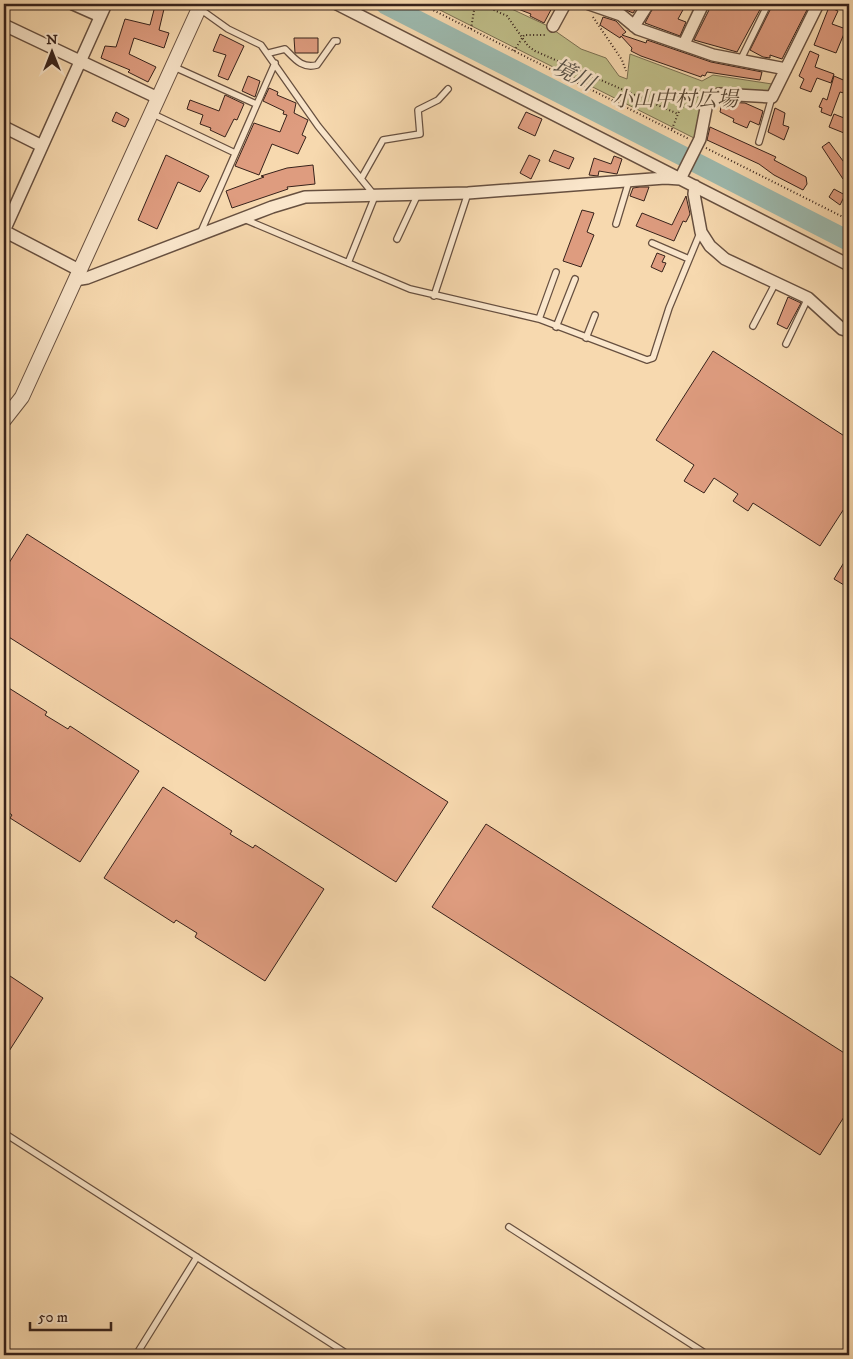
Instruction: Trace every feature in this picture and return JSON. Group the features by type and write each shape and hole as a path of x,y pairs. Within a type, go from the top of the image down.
{"street":[{"path":"73,4 100,16"},
{"path":"106,4 4,231 77,275 87,278 242,218 305,196 418,196 682,177"},
{"path":"338,4 682,177 695,186 849,265"},
{"path":"553,26 565,4"},
{"path":"634,26 648,4"},
{"path":"684,44 703,4"},
{"path":"682,177 700,139 705,106 715,96 724,94 772,97 818,4"},
{"path":"4,420 22,397 200,6"},
{"path":"589,7 621,15 634,26 713,55 786,69"},
{"path":"4,25 158,98"},
{"path":"4,127 42,146"},
{"path":"695,186 694,194 701,232 710,246 725,259 808,298 842,329 849,331"}],"lane":[{"path":"741,59 768,4"},
{"path":"200,6 228,29 262,45 318,126 375,196 348,263"},
{"path":"269,53 285,49 300,64 308,67 316,65 334,41 338,41"},
{"path":"200,234 275,63"},
{"path":"172,66 256,104"},
{"path":"361,179 383,140 420,134 418,110 438,100 448,89"},
{"path":"759,142 772,97"},
{"path":"151,114 235,152"},
{"path":"616,224 629,180"},
{"path":"434,296 468,193"},
{"path":"397,239 418,196"},
{"path":"242,218 410,289 539,319 647,360 653,358 669,308 701,232"},
{"path":"652,243 690,259"},
{"path":"539,319 556,272"},
{"path":"556,327 575,279"},
{"path":"753,326 776,282"},
{"path":"786,344 808,298"},
{"path":"586,338 595,316"},
{"path":"4,1133 349,1355"},
{"path":"509,1227 708,1355"},
{"path":"136,1355 197,1257"}],"path":[{"path":"421,4 849,220"},
{"path":"471,29 475,4"},
{"path":"480,4 507,16 535,51 678,114"},
{"path":"589,7 622,60 626,71"},
{"path":"522,36 545,34 553,26"},
{"path":"514,51 522,36"}],"green space":[{"name":"小山中村広場","path":"428,4 501,4 548,26 581,49 606,58 619,76 627,79 630,54 702,81 713,75 772,84 768,93 715,91 706,96 696,139"}],"building":[{"path":"505,4 554,4 544,23 530,16 531,14"},
{"path":"612,4 639,4 633,13"},
{"path":"655,4 676,4 684,8 678,19 686,22 680,36 645,23"},
{"path":"712,4 763,4 737,52 694,40"},
{"path":"773,4 810,4 782,59 770,55 770,58 763,57 750,50"},
{"path":"155,6 164,9 159,30 169,33 164,48 134,38 129,54 156,67 148,82 128,72 130,70 101,58 105,46 116,47 125,19 150,25"},
{"path":"829,7 838,11 832,24 846,29 836,53 814,45"},
{"path":"603,17 616,21 626,32 622,35 646,43 647,40 711,62 762,72 760,80 707,72 705,76 702,75 701,77 641,56 631,51 632,48 621,36 620,38 600,25"},
{"path":"220,34 244,46 228,80 218,76 226,55 213,51"},
{"path":"294,38 318,38 318,53 295,53"},
{"path":"810,51 819,55 815,67 834,74 831,83 817,78 811,92 800,88 804,79 799,76"},
{"path":"248,76 260,81 255,97 242,91"},
{"path":"834,76 848,82 844,93 840,92 831,116 821,112 822,108 819,107 823,98 827,100"},
{"path":"269,88 278,92 277,95 296,103 294,113 308,120 302,135 306,137 298,154 272,144 259,175 235,166 254,123 280,132 287,115 283,114 284,111 263,101"},
{"path":"225,95 244,104 237,120 234,119 225,137 210,130 211,128 200,124 203,115 187,109 190,100 219,111"},
{"path":"722,102 745,103 763,111 759,125 750,121 747,128 733,122 734,119 720,112"},
{"path":"775,108 785,113 783,125 789,127 784,140 768,132"},
{"path":"116,112 129,119 125,127 112,121"},
{"path":"526,112 542,119 535,136 518,128"},
{"path":"834,114 849,120 849,135 829,127"},
{"path":"710,127 776,157 774,160 806,177 807,184 803,190 774,175 759,164 707,140"},
{"path":"829,142 849,169 849,175 843,179 822,147"},
{"path":"554,150 574,158 569,169 549,161"},
{"path":"166,155 209,176 200,192 178,182 157,229 138,220"},
{"path":"529,155 540,160 531,179 520,173"},
{"path":"614,156 622,159 617,174 599,171 598,176 589,175 594,158 611,164"},
{"path":"313,165 315,184 287,187 288,189 232,208 226,191 264,177 261,176 287,168"},
{"path":"649,187 644,201 630,196 633,188"},
{"path":"834,189 845,195 840,205 829,197"},
{"path":"686,196 690,214 686,222 683,221 674,241 636,226 642,213 672,225"},
{"path":"582,210 594,213 587,232 594,235 581,267 563,261"},
{"path":"657,253 665,256 662,262 666,263 662,272 651,267"},
{"path":"788,297 801,303 787,329 777,324"},
{"path":"713,351 849,439 849,501 820,546 753,503 748,511 733,501 738,494 714,478 704,493 684,481 694,465 656,440"},
{"path":"27,534 448,802 396,882 4,634 4,571"},
{"path":"849,554 849,588 834,579"},
{"path":"4,685 47,712 45,715 68,729 70,726 139,771 80,862 10,818 12,815 4,809"},
{"path":"163,787 232,831 230,834 253,848 255,845 324,889 265,981 195,937 197,933 176,920 174,923 104,878"},
{"path":"486,824 849,1056 849,1109 820,1155 432,907"},
{"path":"4,972 43,998 4,1059"}],"waterway":[{"name":"境川","path":"385,4 849,241"}]}
